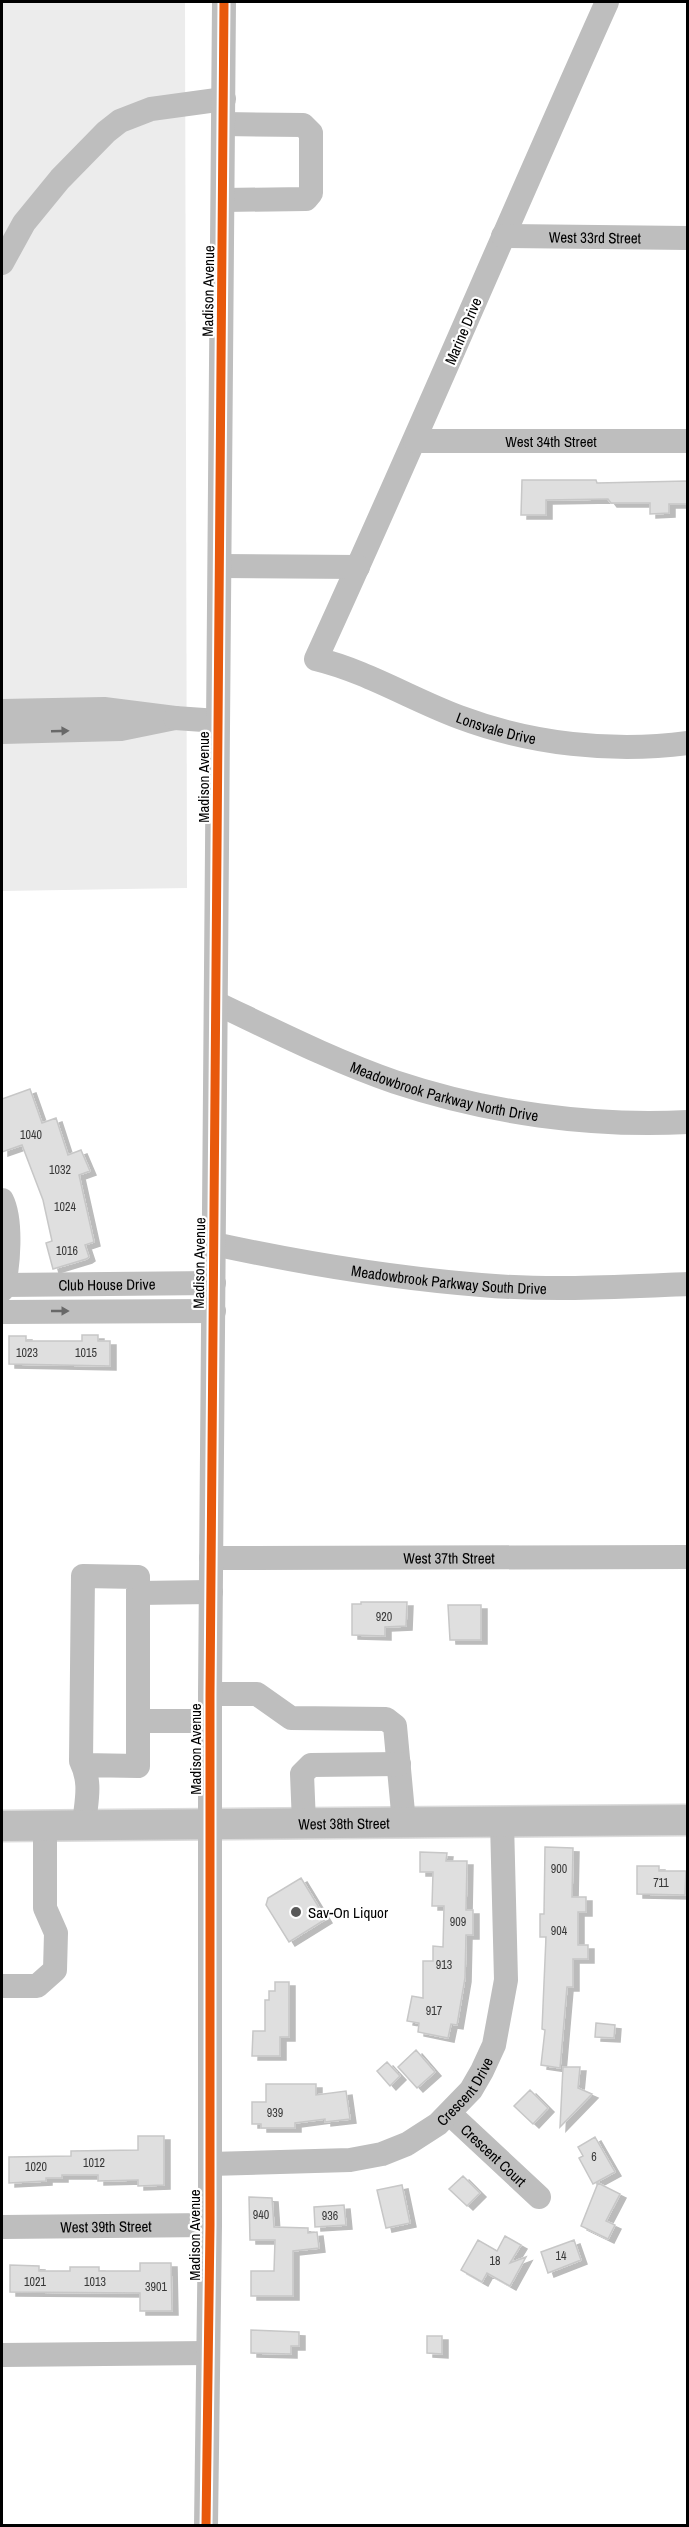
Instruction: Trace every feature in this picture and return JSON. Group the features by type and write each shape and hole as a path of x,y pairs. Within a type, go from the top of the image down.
{"main road":[{"name":"West 38th Street","path":"2,1826 687,1820"}],"street":[{"name":"Madison Avenue","path":"206,2526 210,2225 210,1694 224,2"},
{"name":"Marine Drive","path":"316,659 416,441 503,236 607,2"},
{"path":"2,263 24,223 60,179 106,132 120,121 151,109 224,99"},
{"path":"224,124 303,124 310,133 311,193 306,199 224,200"},
{"name":"West 33rd Street","path":"503,236 687,238"},
{"name":"West 34th Street","path":"416,441 687,441"},
{"path":"220,566 358,567"},
{"name":"Lonsvale Drive","path":"316,659 338,664 458,717 531,737 615,747 660,747 687,743"},
{"path":"2,711 104,710 218,721"},
{"path":"2,732 121,729 175,718"},
{"name":"Meadowbrook Parkway North Drive","path":"216,1003 360,1068 396,1082 474,1104 526,1114 596,1121 687,1122"},
{"path":"2,1200 8,1221 8,1249 2,1287"},
{"name":"Meadowbrook Parkway South Drive","path":"214,1244 265,1255 482,1286 592,1288 687,1284"},
{"name":"Club House Drive","path":"2,1287 214,1282"},
{"name":"Club House Drive","path":"2,1312 214,1311"},
{"name":"West 37th Street","path":"211,1558 687,1557"},
{"path":"84,1765 138,1766 138,1577 83,1576 81,1761 88,1776 84,1825"},
{"path":"138,1593 211,1592"},
{"path":"210,1694 257,1694 291,1718 386,1719 395,1726 405,1823"},
{"path":"138,1721 210,1720"},
{"path":"303,1823 302,1774 310,1765 399,1764"},
{"name":"Crescent Drive","path":"210,2164 350,2160 382,2154 425,2133 450,2114 471,2090 494,2045 506,1980 502,1822"},
{"path":"2,1986 38,1986 55,1970 56,1933 45,1908 45,1826"},
{"name":"Crescent Court","path":"450,2114 538,2197"},
{"name":"West 39th Street","path":"2,2227 210,2225"},
{"path":"2,2355 208,2353"}],"shaded area":[{"path":"2,2 185,2 187,888 2,891"}],"building":[{"path":"522,480 596,480 597,483 687,481 687,504 669,504 669,513 650,514 650,503 611,503 608,499 546,500 546,515 521,515"},
{"path":"30,1089 42,1123 56,1118 68,1155 81,1150 90,1171 79,1175 94,1242 85,1245 89,1257 53,1269 46,1243 52,1241 43,1200 22,1145 2,1152 2,1099"},
{"path":"82,1335 98,1335 98,1341 110,1341 110,1366 9,1364 9,1336 26,1336 26,1341 82,1341"},
{"path":"361,1602 407,1602 406,1626 385,1627 385,1636 352,1635 352,1604 361,1604"},
{"path":"448,1605 481,1605 481,1640 450,1640"},
{"path":"545,1847 573,1848 572,1897 586,1897 586,1912 578,1912 578,1945 588,1945 588,1959 573,1959 573,1987 567,1987 560,2068 541,2065 545,2030 542,2029 546,1937 540,1937 540,1914 544,1914"},
{"path":"420,1852 447,1853 446,1861 467,1861 466,1910 473,1910 473,1935 466,1935 465,1978 457,2025 451,2024 448,2038 418,2032 419,2023 407,2021 412,1996 423,1998 423,1961 433,1961 433,1946 443,1947 444,1906 432,1906 433,1872 420,1872"},
{"path":"637,1866 659,1866 659,1871 686,1871 685,1895 637,1894"},
{"name":"Sav-On Liquor","path":"301,1878 326,1919 289,1942 266,1905 268,1898"},
{"path":"275,1982 289,1982 289,2037 280,2037 280,2056 252,2056 253,2031 265,2031 265,2000 269,2000 269,1991 275,1991"},
{"path":"596,2023 615,2025 614,2038 595,2037"},
{"path":"416,2050 435,2072 417,2088 398,2067"},
{"path":"387,2062 400,2076 390,2086 377,2071"},
{"path":"563,2067 580,2067 578,2088 592,2094 560,2127"},
{"path":"266,2084 316,2084 316,2095 346,2091 350,2119 325,2122 325,2119 295,2123 295,2128 261,2128 261,2124 252,2124 252,2102 266,2102"},
{"path":"530,2090 548,2108 533,2124 514,2106"},
{"path":"138,2136 164,2136 164,2185 138,2186 138,2180 98,2181 98,2175 62,2175 62,2178 46,2178 46,2181 9,2183 9,2157 71,2156 71,2151 138,2150"},
{"path":"595,2137 615,2172 593,2184 579,2158 583,2156 578,2147"},
{"path":"463,2176 480,2193 467,2206 449,2189"},
{"path":"598,2183 620,2194 606,2221 615,2225 608,2239 581,2226"},
{"path":"402,2185 410,2223 386,2228 377,2190"},
{"path":"249,2197 272,2198 274,2227 308,2228 308,2233 317,2232 319,2248 293,2251 293,2296 251,2296 251,2271 274,2271 275,2240 250,2240"},
{"path":"344,2205 346,2225 315,2227 314,2207"},
{"path":"505,2236 521,2245 510,2263 526,2257 510,2286 487,2273 482,2282 461,2270 478,2240 497,2251"},
{"path":"574,2240 581,2260 548,2273 541,2252"},
{"path":"140,2263 171,2263 172,2311 140,2311 140,2293 10,2292 10,2265 39,2266 39,2271 70,2271 70,2267 99,2267 99,2271 140,2271"},
{"path":"251,2330 299,2332 299,2346 291,2346 291,2354 251,2353"},
{"path":"427,2336 442,2336 442,2354 427,2353"}],"cycle path":[{"path":"206,2526 210,2225 210,1694 224,2"}],"place":[{"name":"Sav-On Liquor","path":"296,1912"}]}
